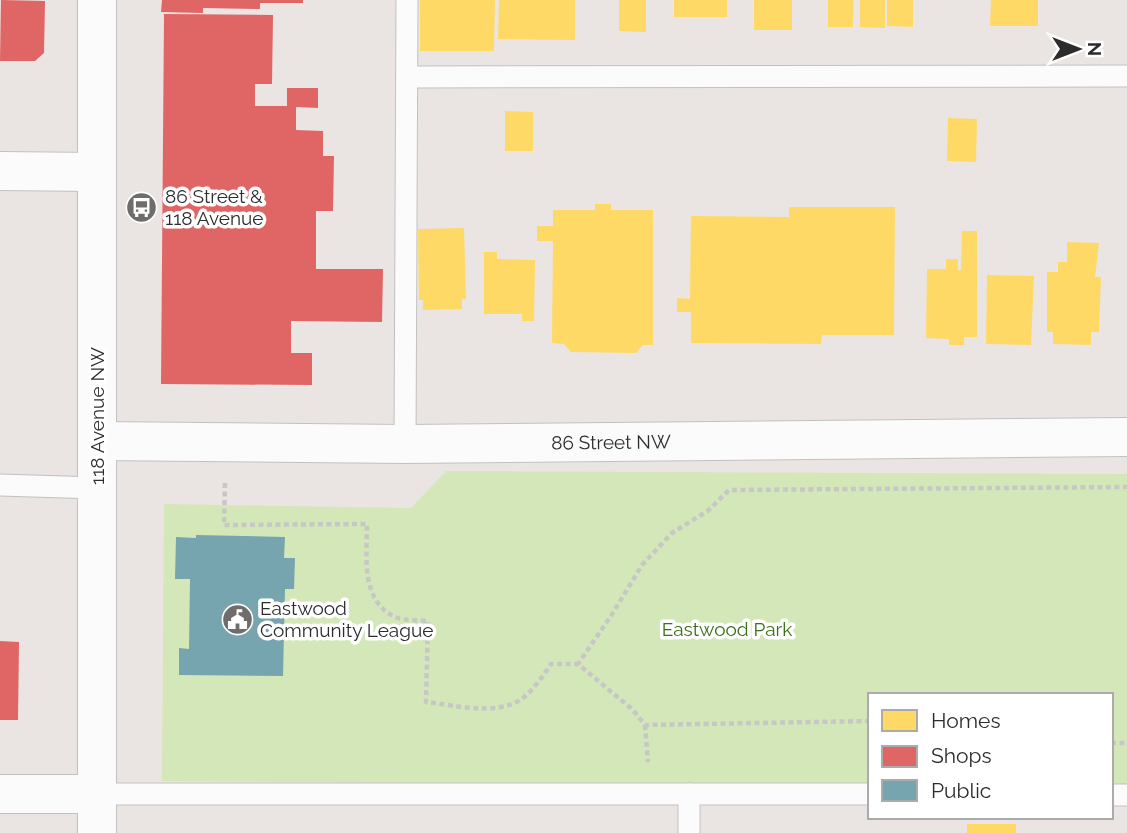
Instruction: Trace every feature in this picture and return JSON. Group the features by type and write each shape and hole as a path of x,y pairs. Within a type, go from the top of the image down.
{"street":[{"name":"118 Avenue NW","path":"97,0 97,833"},
{"path":"0,171 97,172"},
{"name":"86 Street NW","path":"97,441 405,444 1127,438"},
{"path":"0,794 97,794"}],"lane":[{"path":"405,444 407,0"},
{"path":"407,77 1127,76"},
{"path":"0,485 97,488"},
{"path":"97,794 868,794"},
{"path":"689,794 689,833"}],"path":[{"path":"225,443 224,525 367,524 366,559 369,583 378,605 397,618 428,621 426,702 484,708 507,706 523,698 551,664 578,664 632,710 645,725 868,721"},
{"path":"578,664 642,565 672,533 709,510 729,490 1127,487"}],"green space":[{"name":"Eastwood Park","path":"446,471 1127,474 1127,788 1113,788 1113,693 868,693 868,786 162,781 164,504 411,508"}],"building: Homes":[{"path":"420,0 495,0 494,51 420,51"},
{"path":"499,0 575,0 575,40 498,39"},
{"path":"619,0 646,0 646,32 619,31"},
{"path":"674,0 727,0 727,17 674,17"},
{"path":"754,0 792,0 792,30 754,30"},
{"path":"828,0 853,0 853,27 828,27"},
{"path":"860,0 885,0 885,28 860,27"},
{"path":"887,0 913,0 913,27 887,26"},
{"path":"991,0 1038,0 1038,26 990,26"},
{"path":"505,111 533,112 533,151 505,151"},
{"path":"948,118 977,119 976,162 947,161"},
{"path":"595,204 611,204 611,210 653,210 653,345 643,345 636,353 571,352 564,344 552,343 553,241 537,241 537,226 553,226 553,210 595,210"},
{"path":"789,207 895,207 894,335 822,335 821,344 691,343 691,312 677,312 677,298 690,299 691,216 789,217"},
{"path":"464,228 466,299 462,299 462,309 423,310 423,300 419,300 418,229"},
{"path":"962,231 977,231 977,337 964,337 964,345 949,345 949,339 926,338 927,269 946,269 946,259 958,259 958,270 961,270"},
{"path":"1067,242 1099,243 1095,277 1101,277 1099,332 1091,332 1091,345 1053,344 1053,332 1047,332 1047,272 1058,272 1058,262 1067,262"},
{"path":"484,252 497,252 497,259 535,260 534,321 522,321 522,314 484,314"},
{"path":"987,275 1034,276 1031,345 986,344"},
{"path":"967,824 1016,824 1016,833 967,833"}],"building: Shops":[{"path":"1,0 45,1 44,53 35,61 0,61"},
{"path":"162,0 303,0 303,3 260,3 260,9 203,8 203,13 161,12"},
{"path":"164,14 273,15 272,84 255,84 255,106 287,106 287,88 318,88 318,108 296,107 296,130 323,131 323,156 334,156 333,211 316,211 316,269 383,269 382,322 291,321 291,353 312,353 312,385 161,384"},
{"path":"0,641 19,642 18,720 0,720"}],"building: Public":[{"name":"Eastwood Community League","path":"196,535 285,537 284,558 295,558 294,589 285,589 283,676 179,675 179,648 189,649 190,579 175,579 176,537 196,538"}],"place":[{"name":"86 Street & 118 Avenue","path":"142,207"},
{"name":"Eastwood Community League","path":"237,619"}]}
